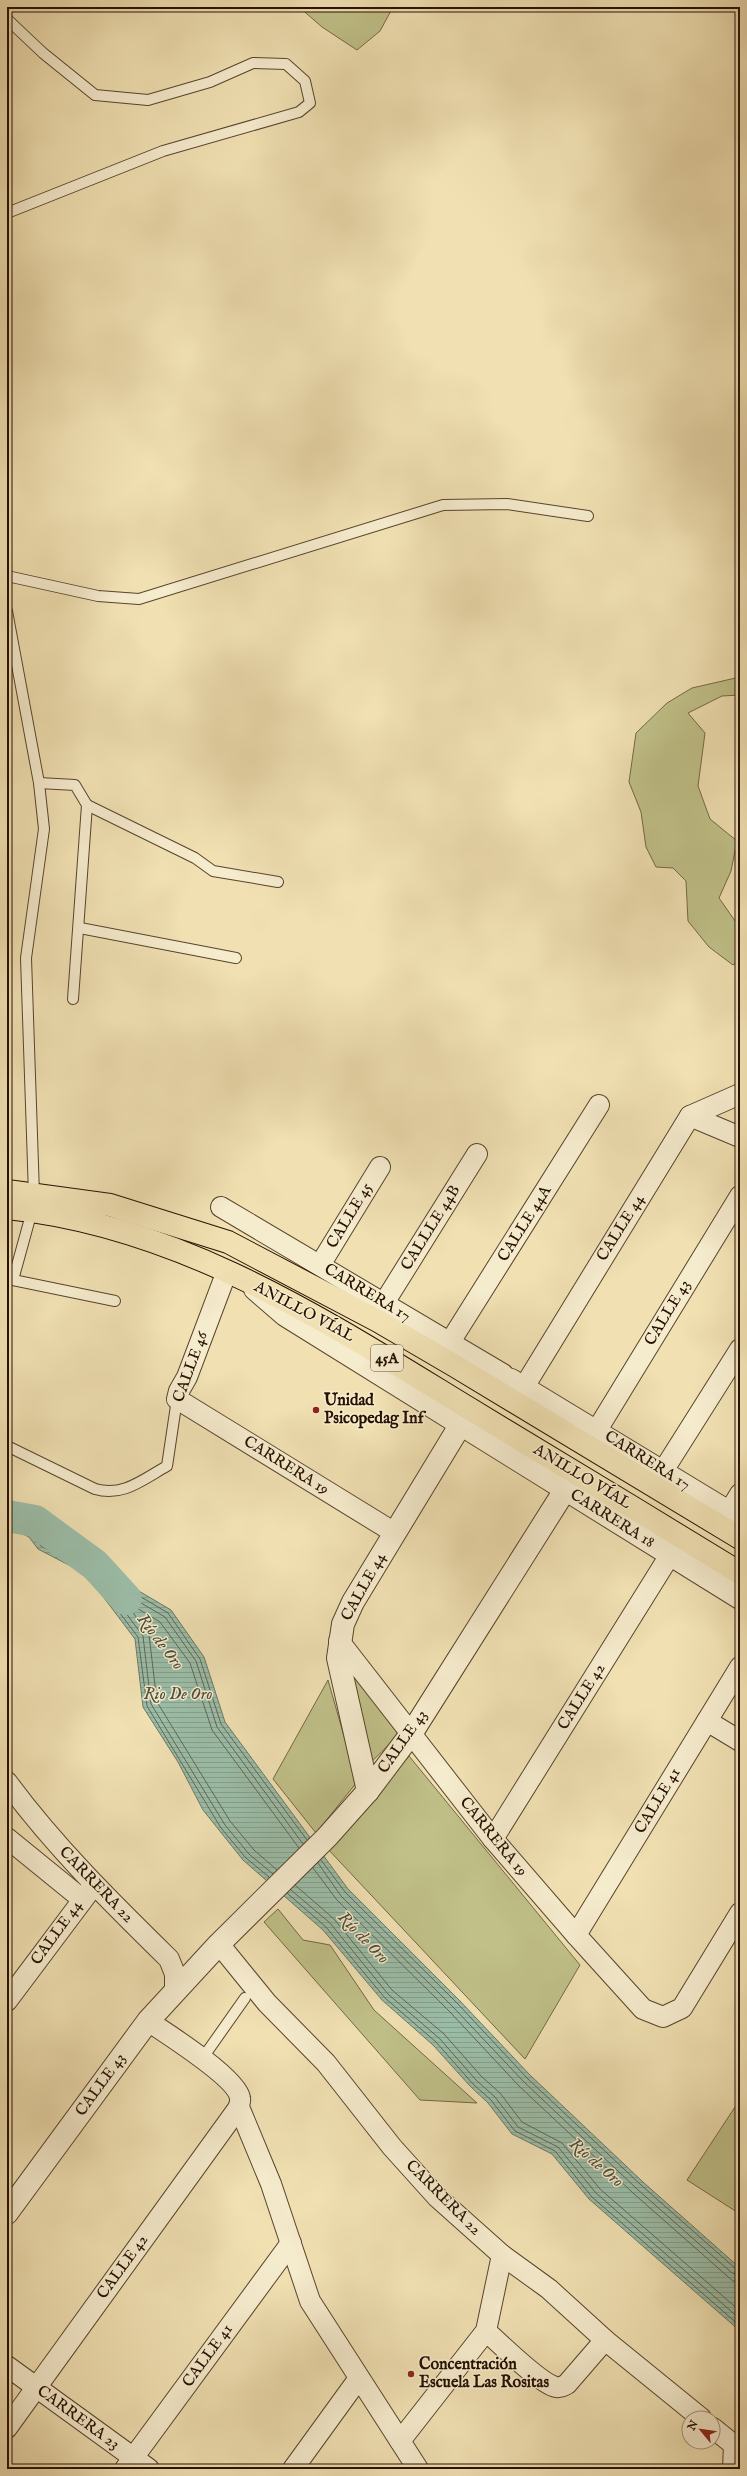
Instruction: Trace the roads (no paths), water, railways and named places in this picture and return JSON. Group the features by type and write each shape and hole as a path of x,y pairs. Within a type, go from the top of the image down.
{"highway":[{"name":"ANILLO VÍAL","path":"7,1190 33,1202 193,1255 236,1276 367,1346 740,1572"},
{"name":"ANILLO VÍAL","path":"7,1208 33,1202 110,1205 228,1242 378,1321 740,1538"}],"street":[{"path":"690,1116 740,1094"},
{"name":"CALLE 44A","path":"450,1342 599,1105"},
{"path":"690,1116 740,1137"},
{"name":"CALLE 44","path":"518,1383 690,1116"},
{"name":"CALLLE 44B","path":"384,1303 478,1154"},
{"name":"CALLE 45","path":"320,1265 380,1167"},
{"name":"CALLE 43","path":"597,1430 740,1196"},
{"name":"CARRERA 17","path":"221,1206 597,1430 663,1471 736,1508"},
{"name":"CALLE 46","path":"178,1400 179,1391 236,1276"},
{"name":"CARRERA 18","path":"236,1276 285,1315 740,1598"},
{"path":"663,1471 740,1349"},
{"name":"CARRERA 17","path":"455,1366 518,1383"},
{"name":"CARRERA 19","path":"178,1400 395,1533"},
{"name":"CALLE 44","path":"368,1791 338,1658 339,1641 343,1624 353,1602 462,1424"},
{"name":"CALLE 43","path":"7,2213 148,2021 219,1944 327,1837 368,1791 411,1734 566,1490"},
{"name":"CALLE 42","path":"493,1839 670,1555"},
{"name":"CARRERA 19","path":"339,1641 493,1839 576,1936 643,2009 663,2017 682,2008 740,1913"},
{"name":"CALLE 41","path":"576,1936 740,1667"},
{"path":"707,1721 740,1741"},
{"name":"CARRERA 22","path":"10,1793 88,1892 169,1959 175,1974 175,1990"},
{"path":"7,1838 88,1892"},
{"name":"CALLE 44","path":"7,2001 88,1892"},
{"name":"CARRERA 22","path":"219,1944 267,2003 326,2063 392,2147 437,2197 502,2255 549,2289 605,2340 691,2410"},
{"path":"169,1959 185,1962 202,1962"},
{"path":"148,2021 202,2059 234,2086 240,2097 239,2107 271,2184 310,2302 418,2469"},
{"name":"CALLE 42","path":"7,2428 239,2107"},
{"name":"CALLE 41","path":"136,2465 291,2244"},
{"path":"400,2441 486,2331 502,2255"},
{"path":"486,2331 539,2376 554,2387 561,2388 567,2384 605,2340"},
{"name":"CARRERA 23","path":"7,2366 136,2465"},
{"path":"293,2469 359,2378"},
{"path":"721,2434 734,2445 733,2469"}],"lane":[{"path":"7,19 42,53 95,95 148,100 210,82 253,63 286,64 305,81 310,103 299,112 163,151 7,213"},
{"path":"7,576 98,596 139,599 444,505 507,504 588,516"},
{"path":"7,611 39,783 44,829 26,958 33,1202 10,1279 115,1301"},
{"path":"39,783 75,785 87,805 195,858 213,871 278,882"},
{"path":"73,999 80,928 82,854 87,805"},
{"path":"80,928 236,958"},
{"name":"CALLE 46","path":"7,1446 94,1489 108,1493 120,1491 167,1466 178,1400"},
{"path":"202,2059 245,1998"}],"water":[{"name":"Rio De Oro","path":"7,1513 171,1610 204,1657 225,1722 348,1889 460,2001 530,2075 643,2182 740,2268 740,2331 589,2199 552,2154 512,2134 488,2103 470,2086 433,2045 382,2000 323,1930 243,1860 203,1810 178,1762 143,1707 135,1639 86,1574 38,1549 29,1537 7,1526"}],"waterway":[{"name":"Río de Oro","path":"7,1516 35,1521 95,1565 126,1599"}],"place":[{"name":"Unidad Psicopedag Inf","path":"316,1410"},
{"name":"Concentración Escuela Las Rositas","path":"411,2374"}]}
